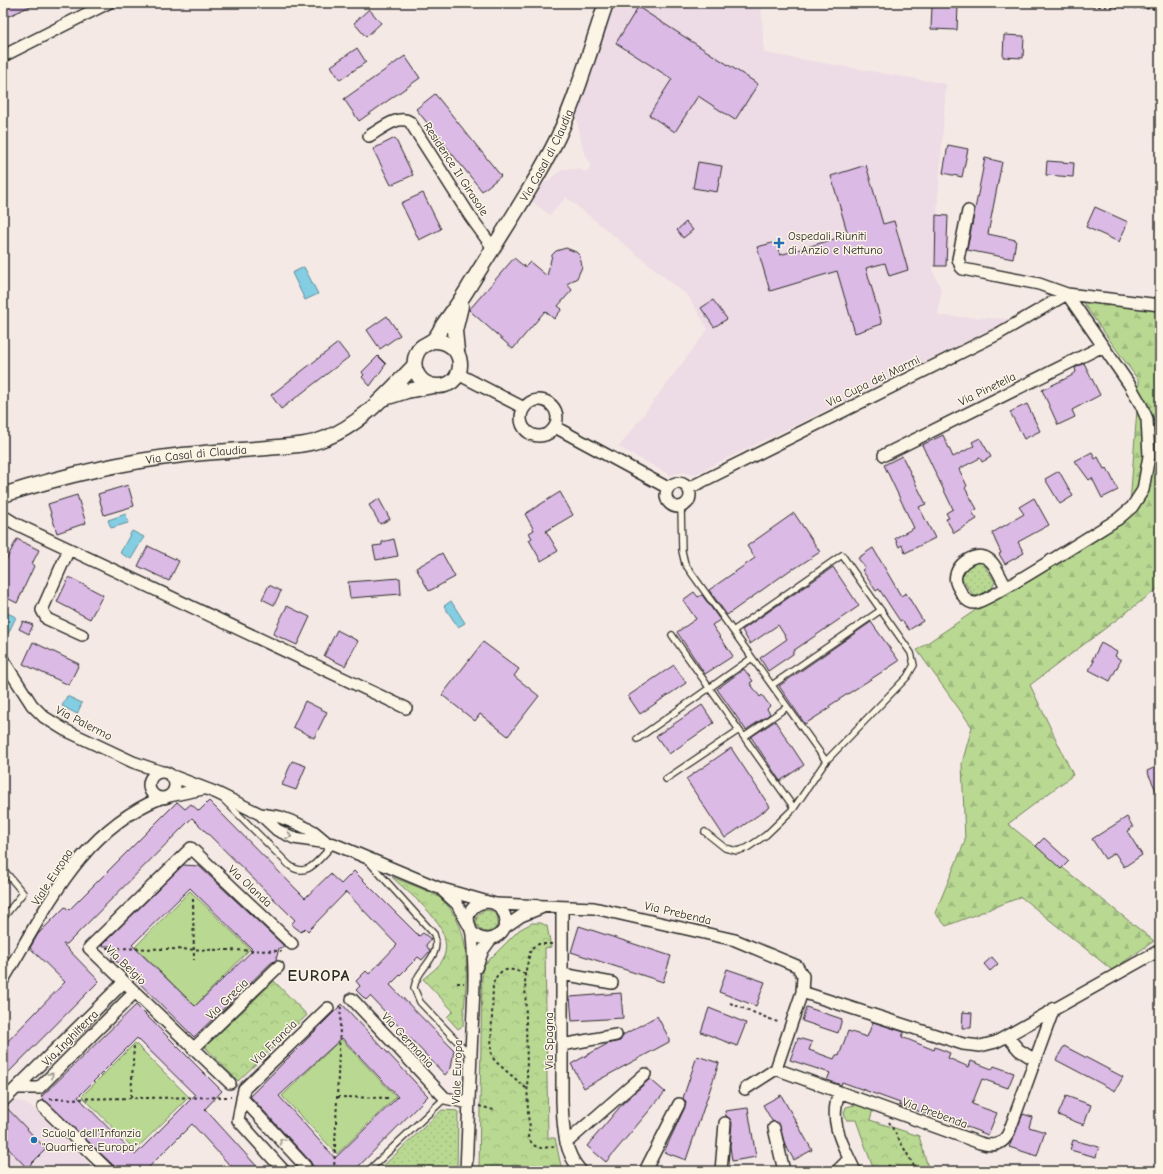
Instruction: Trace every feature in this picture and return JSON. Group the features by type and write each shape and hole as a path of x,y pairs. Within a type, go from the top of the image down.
{"street":[{"path":"3,56 108,3"},
{"name":"Via Casal di Claudia","path":"3,495 40,483 115,464 182,455 312,443 327,438 346,427 381,400 414,366 414,359 421,347 432,341 464,296 531,187 558,136 606,3"},
{"name":"Residence Il Girasole","path":"369,136 398,120 404,119 410,122 470,216 493,248"},
{"path":"968,211 959,256 961,267 971,272 1039,284 1067,294 1160,305"},
{"path":"1006,587 991,562 983,557 975,557 961,565 956,575 956,583 965,599 972,603 980,602 1006,587 1123,516 1140,496 1146,477 1148,428 1144,411 1129,384 1067,294"},
{"name":"Via Cupa dei Marmi","path":"689,488 998,334 1067,294"},
{"name":"Via Casal di Claudia","path":"381,400 407,391 447,384 458,374 460,362 457,351 456,325 464,296"},
{"path":"432,341 446,342 457,351"},
{"name":"Via Pinetella","path":"884,455 1103,346"},
{"path":"414,366 420,379 433,386"},
{"path":"458,374 524,408"},
{"path":"538,400 548,402 553,406 558,416 555,427 551,432 541,436 530,434 525,430 521,419 524,408 527,404 538,400"},
{"path":"555,427 668,488"},
{"path":"678,482 689,488 690,499 681,507 673,506 667,500 668,488 674,483 678,482"},
{"path":"3,516 12,522 406,708"},
{"path":"69,549 42,610 47,619 82,635"},
{"name":"Via Palermo","path":"3,660 32,705 44,717 66,730 133,762 166,773"},
{"name":"Via Palermo","path":"133,762 149,787"},
{"path":"166,773 175,785 165,797 154,795 149,787 152,777 166,773"},
{"name":"Viale Europa","path":"166,773 203,789 217,793 260,814 280,817 296,823 313,831 330,843 362,854 439,888 492,903"},
{"name":"Viale Europa","path":"141,805 149,787"},
{"name":"Viale Europa","path":"3,980 79,858 106,831 141,805 165,797 203,789"},
{"name":"Via Olanda","path":"190,848 292,944"},
{"name":"Via Belgio","path":"190,848 89,948 230,1084"},
{"name":"Viale Europa","path":"439,888 457,904 470,929"},
{"path":"492,903 504,914 504,927"},
{"name":"Viale Europa","path":"466,1171 474,974 468,920 472,909 477,905 492,903"},
{"name":"Via Prebenda","path":"492,903 544,907 586,907 613,911 742,942 797,966 803,976 802,992 776,1069 880,1108 990,1146 998,1145 1007,1136 1054,1008"},
{"name":"Via Prebenda","path":"504,927 522,916 544,907"},
{"name":"Via Spagna","path":"562,907 562,1100 566,1143 572,1159 581,1171"},
{"name":"Viale Europa","path":"474,974 483,950 491,939 502,933 504,927"},
{"path":"470,929 480,938 491,939"},
{"path":"802,992 969,1045 990,1045 1160,950"},
{"name":"Via Grecia","path":"194,1049 278,967"},
{"path":"562,974 612,984"},
{"name":"Via Inghilterra","path":"3,1101 18,1088 124,982"},
{"name":"Via Inghilterra","path":"18,1088 38,1088 135,992"},
{"name":"Via Germania","path":"352,999 445,1098"},
{"name":"Via Francia","path":"284,1171 238,1120 244,1089 328,1008"},
{"path":"562,1045 616,1035"},
{"path":"1007,1036 1019,1050 1035,1060"},
{"path":"745,1090 776,1069"},
{"path":"566,1143 645,1074"},
{"path":"839,1093 834,1109 835,1121 855,1171"},
{"path":"242,1098 305,1166 302,1171"},
{"path":"445,1098 469,1103"},
{"path":"45,1103 109,1171"},
{"path":"645,1171 679,1104"},
{"path":"721,1171 724,1123"},
{"path":"774,1128 784,1171"},
{"path":"837,1171 849,1159"}],"lane":[{"path":"681,507 682,551 685,564 826,761"},
{"path":"705,832 728,849 741,851 772,830 794,808 826,761 913,669 914,665 912,656 842,555 733,631"},
{"path":"772,685 880,610"},
{"path":"672,635 794,808"},
{"path":"638,739 752,658"},
{"path":"744,737 788,707"},
{"path":"666,779 739,730"},
{"path":"217,793 289,865 296,870 300,871 309,868 330,843"},
{"path":"362,854 434,934 437,940 435,953 417,977 414,988 415,993 420,1002 470,1056"},
{"path":"3,869 23,893 3,918"},
{"path":"368,1171 445,1098"}],"path":[{"path":"1038,3 1160,9"},
{"path":"193,899 194,960"},
{"path":"562,947 548,943 539,944 531,948 525,974 528,1116 530,1127 528,1137 532,1145 539,1149 566,1143"},
{"path":"89,948 284,951 292,944"},
{"path":"525,974 508,968 502,970 495,978 493,984 491,1050 495,1061 528,1090"},
{"path":"328,1008 341,1002 334,1171"},
{"path":"730,1003 790,1027"},
{"path":"131,1097 134,1046"},
{"path":"45,1103 131,1097 229,1097"},
{"path":"338,1097 391,1098"},
{"path":"469,1103 494,1110"},
{"path":"880,1108 917,1171"},
{"path":"870,1171 892,1165"}],"shaded area":[{"name":"Ospedali Riuniti di Anzio e Nettuno","path":"615,3 761,3 764,53 946,84 933,271 941,289 938,316 1012,319 693,475 684,472 670,475 619,447 708,329 688,296 566,197 550,215 530,200 540,187 563,169 577,169 588,172 591,164 583,150 576,115"},
{"name":"Scuola dell'Infanzia \"Quartiere Europa\"","path":"11,1100 23,1102 33,1108 96,1171 3,1171 3,1107"}],"green space":[{"path":"1081,300 1160,310 1160,587 1030,685 1073,775 1008,824 1154,941 1112,970 1021,897 946,926 935,913 965,841 962,763 972,727 917,650 1130,505 1139,381"},
{"path":"978,561 983,563 995,582 992,588 978,596 973,595 961,577 965,569"},
{"path":"392,877 436,895 452,911 459,925 464,941 466,975 463,1026 458,1029 447,1017 453,1011 423,979 442,962 446,947 444,936 438,924 421,903"},
{"path":"190,891 250,949 195,1006 135,947"},
{"path":"487,910 495,913 498,921 495,929 487,932 479,929 476,921 479,913"},
{"path":"532,923 541,923 547,926 551,947 545,948 548,1138 555,1138 562,1171 479,1171 482,973 484,965 519,930"},
{"path":"274,981 307,1015 238,1081 205,1047"},
{"path":"341,1039 396,1097 337,1154 282,1096"},
{"path":"135,1043 189,1097 135,1150 82,1096"},
{"path":"859,1104 873,1109 870,1120 919,1136 929,1171 867,1171 873,1168 856,1120 846,1120 844,1113 846,1107"},
{"path":"442,1110 458,1111 457,1171 378,1171"}],"water":[{"path":"304,267 318,294 305,300 292,273"},
{"path":"126,514 128,523 111,528 108,520"},
{"path":"132,531 144,537 131,559 120,553"},
{"path":"451,601 465,623 458,627 444,606"},
{"path":"5,612 16,617 8,634 3,632 3,617"},
{"path":"67,696 82,703 77,714 62,706"}],"building":[{"path":"3,3 37,3 9,16"},
{"path":"932,6 958,6 957,30 931,29"},
{"path":"638,7 758,84 735,120 698,96 675,132 649,115 672,79 616,43"},
{"path":"369,9 381,23 366,37 354,23"},
{"path":"1004,35 1024,36 1023,58 1003,57"},
{"path":"357,48 366,62 340,80 331,66"},
{"path":"405,56 420,78 359,121 344,99"},
{"path":"435,94 501,176 482,191 416,109"},
{"path":"395,138 413,175 391,185 373,149"},
{"path":"948,145 968,149 962,177 943,173"},
{"path":"985,158 1002,162 988,234 1016,240 1013,259 967,250"},
{"path":"1047,161 1074,163 1073,177 1046,175"},
{"path":"698,162 722,166 717,192 693,188"},
{"path":"866,165 883,224 894,221 908,270 889,276 885,263 866,268 882,324 855,333 837,271 770,291 757,247 776,242 780,255 848,235 831,176"},
{"path":"423,193 441,229 419,240 401,203"},
{"path":"1095,207 1128,222 1119,242 1086,227"},
{"path":"936,215 948,216 946,266 935,266"},
{"path":"686,222 693,230 683,238 677,230"},
{"path":"566,248 576,252 580,256 582,267 577,278 567,284 572,290 558,306 562,309 554,319 545,311 513,349 469,310 514,258 525,267 530,262 547,276 552,255 556,251"},
{"path":"713,300 727,319 714,327 701,308"},
{"path":"387,316 400,335 380,349 367,330"},
{"path":"338,343 349,357 281,409 271,395"},
{"path":"378,356 386,364 370,386 362,377 364,375 362,372"},
{"path":"1084,363 1100,395 1072,410 1075,417 1058,425 1042,390 1071,376 1076,372 1075,368"},
{"path":"1027,404 1040,431 1024,439 1010,412"},
{"path":"943,435 953,457 974,446 972,442 980,438 991,457 982,462 980,458 959,469 967,486 965,488 977,509 972,512 977,519 954,533 946,519 949,518 946,513 953,509 922,445"},
{"path":"1092,452 1095,459 1098,457 1104,469 1107,468 1118,490 1102,498 1092,478 1089,480 1075,461"},
{"path":"902,456 926,504 919,507 935,538 905,553 902,545 899,547 895,538 914,528 884,465"},
{"path":"1059,471 1073,496 1060,504 1045,479"},
{"path":"128,485 134,506 104,515 98,494"},
{"path":"560,492 573,515 546,531 558,551 541,561 529,540 532,538 529,533 534,530 525,514"},
{"path":"77,495 86,523 57,533 48,504"},
{"path":"1034,498 1049,525 1018,542 1024,553 1005,564 999,554 1001,553 992,533 1024,514 1019,507"},
{"path":"379,499 390,519 380,524 369,505"},
{"path":"794,513 820,552 794,569 793,568 727,615 709,590 755,558 747,546"},
{"path":"17,539 39,550 32,564 34,566 17,603 3,596 3,566"},
{"path":"394,539 398,556 376,560 373,546 382,545 382,542"},
{"path":"148,546 179,561 169,581 138,566"},
{"path":"873,548 901,596 906,593 923,621 909,630 902,620 900,621 879,589 876,591 862,570 865,568 858,558"},
{"path":"442,553 455,577 429,591 416,568"},
{"path":"833,567 859,606 793,651 793,654 768,671 760,658 787,639 778,625 750,644 742,630"},
{"path":"69,577 103,595 90,619 57,602"},
{"path":"400,578 401,594 350,598 348,582"},
{"path":"269,585 281,591 274,605 262,599"},
{"path":"694,592 698,597 702,595 720,620 712,625 733,656 705,674 677,632 696,619 683,600"},
{"path":"287,606 310,617 297,645 273,634"},
{"path":"23,621 33,625 29,634 19,629"},
{"path":"871,622 899,661 829,706 830,708 805,724 779,686"},
{"path":"337,630 358,641 345,666 324,656"},
{"path":"33,642 79,664 69,685 23,664"},
{"path":"483,642 519,669 514,676 539,696 508,736 480,714 475,721 442,695"},
{"path":"1101,643 1117,652 1115,656 1121,660 1110,681 1089,670 1094,661 1092,660"},
{"path":"674,665 686,683 640,714 628,696"},
{"path":"744,669 753,681 750,683 760,697 762,695 770,706 767,709 770,714 746,730 717,689"},
{"path":"305,701 327,712 314,738 293,727"},
{"path":"702,705 714,723 669,754 656,736"},
{"path":"775,721 804,765 780,781 751,737"},
{"path":"731,748 770,807 725,838 686,779"},
{"path":"292,761 306,766 296,790 282,785"},
{"path":"1160,765 1160,799 1147,771"},
{"path":"209,801 305,898 330,874 341,884 354,871 419,936 423,933 431,939 426,945 430,951 422,960 418,957 390,985 454,1050 451,1068 445,1075 370,996 366,1000 356,990 360,986 356,981 366,971 369,974 397,945 346,892 308,931 305,928 301,932 291,924 295,920 192,818 67,944 63,944 99,981 3,1078 3,1046 65,982 30,948 38,934 65,907 69,910 177,802 185,809 191,804 199,811"},
{"path":"1127,817 1133,827 1127,831 1142,855 1124,867 1115,853 1105,859 1092,839"},
{"path":"1044,838 1069,861 1061,869 1036,846"},
{"path":"183,865 199,866 283,945 283,948 279,948 276,960 271,963 194,1037 118,962 112,960 112,946 101,946","holes":["190,888 253,950 195,1006 132,945"]},
{"path":"579,926 671,956 663,982 571,952"},
{"path":"992,957 998,964 990,971 984,964"},
{"path":"727,969 765,982 756,1006 719,992"},
{"path":"621,993 623,1018 572,1021 570,997"},
{"path":"342,1004 428,1096 354,1171 316,1171 310,1161 250,1096","holes":["342,1038 398,1097 335,1158 279,1096"]},
{"path":"136,1005 222,1091 205,1109 261,1171 235,1171 192,1124 145,1171 117,1171 114,1166 41,1097","holes":["137,1038 195,1095 135,1155 78,1097"]},
{"path":"806,1007 842,1019 838,1033 802,1021"},
{"path":"709,1008 746,1023 737,1046 701,1032"},
{"path":"963,1012 972,1013 971,1028 962,1028"},
{"path":"657,1016 669,1038 669,1042 584,1088 571,1064 607,1044 620,1041 623,1035"},
{"path":"873,1022 904,1032 902,1037 934,1050 935,1047 950,1053 948,1058 969,1067 971,1061 992,1069 994,1066 1014,1073 1008,1088 982,1079 972,1104 997,1113 988,1135 938,1116 937,1117 899,1105 900,1103 842,1082 841,1085 827,1080 830,1073 790,1060 798,1038 812,1042 809,1050 834,1059 836,1055 839,1056 848,1031 867,1037"},
{"path":"1064,1046 1123,1077 1115,1091 1056,1060"},
{"path":"697,1056 719,1063 686,1160 664,1152 685,1107 686,1103 683,1098"},
{"path":"650,1079 665,1092 606,1162 587,1146 624,1102"},
{"path":"781,1095 812,1150 794,1160 785,1145 779,1124 772,1121 763,1105"},
{"path":"1066,1096 1091,1105 1084,1125 1058,1115"},
{"path":"6,1107 46,1149 27,1168 3,1143 3,1108"},
{"path":"748,1108 756,1157 732,1161 730,1146 732,1123 726,1116 725,1111"},
{"path":"1023,1114 1032,1117 1029,1127 1045,1132 1037,1156 1009,1147"},
{"path":"1073,1140 1099,1147 1096,1157 1070,1150"}],"place":[{"name":"Ospedali Riuniti di Anzio e Nettuno","path":"779,243"},
{"name":"Scuola dell'Infanzia \"Quartiere Europa\"","path":"34,1140"}],"district":[{"name":"EUROPA","path":"319,975"}]}
